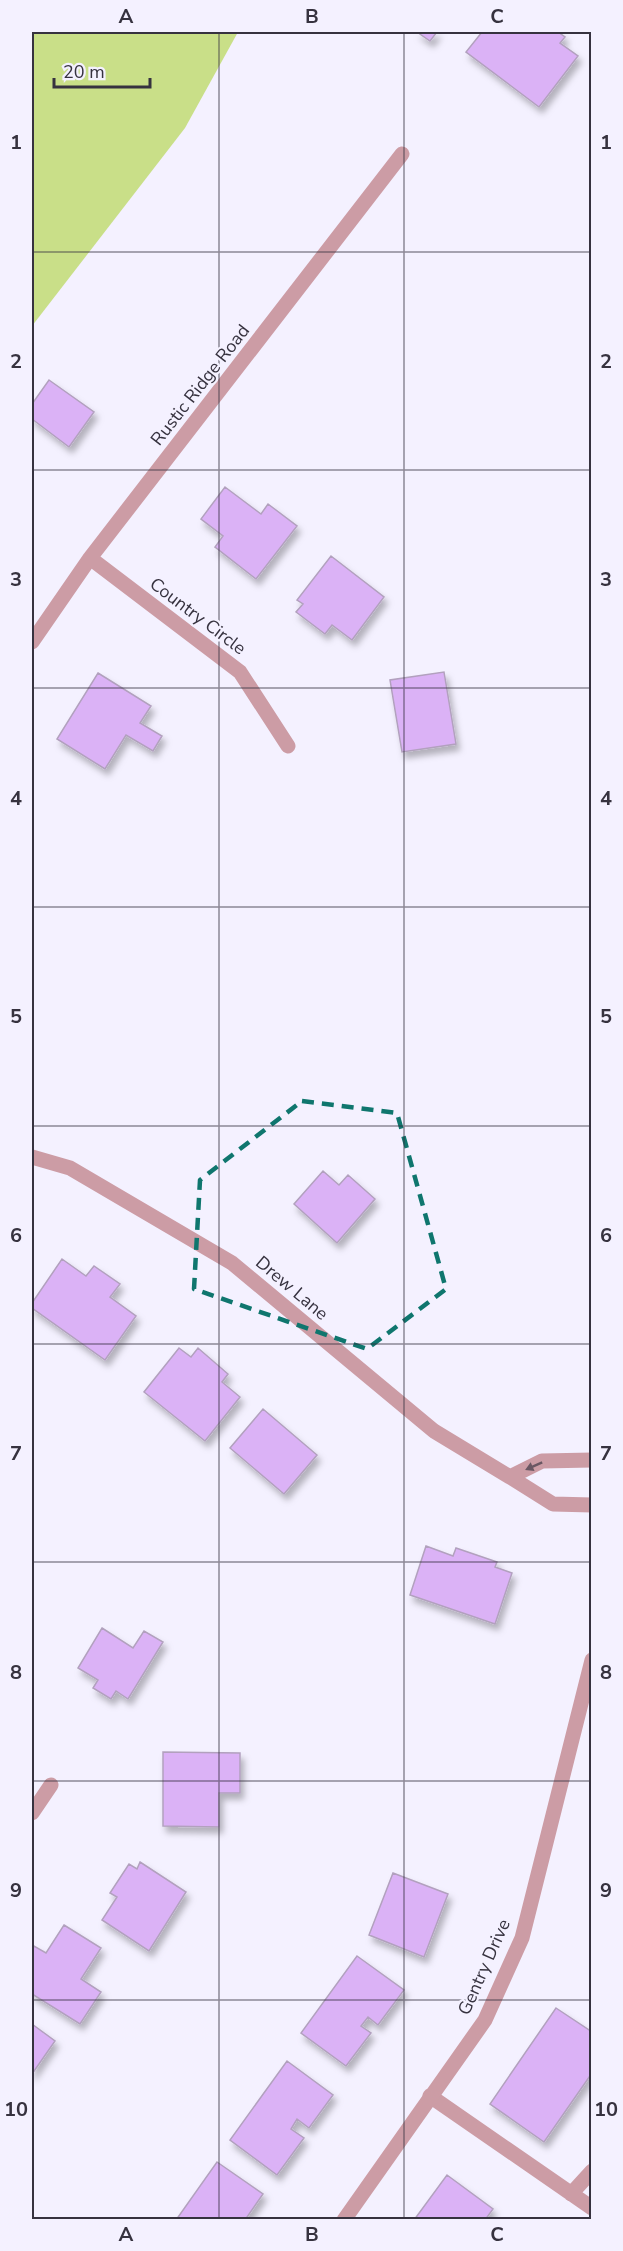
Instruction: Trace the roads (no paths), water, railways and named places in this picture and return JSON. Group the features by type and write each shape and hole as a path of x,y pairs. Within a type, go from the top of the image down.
{"street":[{"name":"Rustic Ridge Road","path":"32,642 90,558 402,154"},
{"name":"Country Circle","path":"90,558 240,672 288,746"},
{"name":"Drew Lane","path":"32,1157 70,1168 232,1263 434,1431 553,1504 591,1505"},
{"path":"510,1477 542,1461 591,1460"},
{"name":"Gentry Drive","path":"344,2220 485,2020 522,1938 591,1660"},
{"path":"32,1813 51,1785"},
{"path":"430,2096 591,2208"},
{"path":"571,2194 591,2170"}]}
